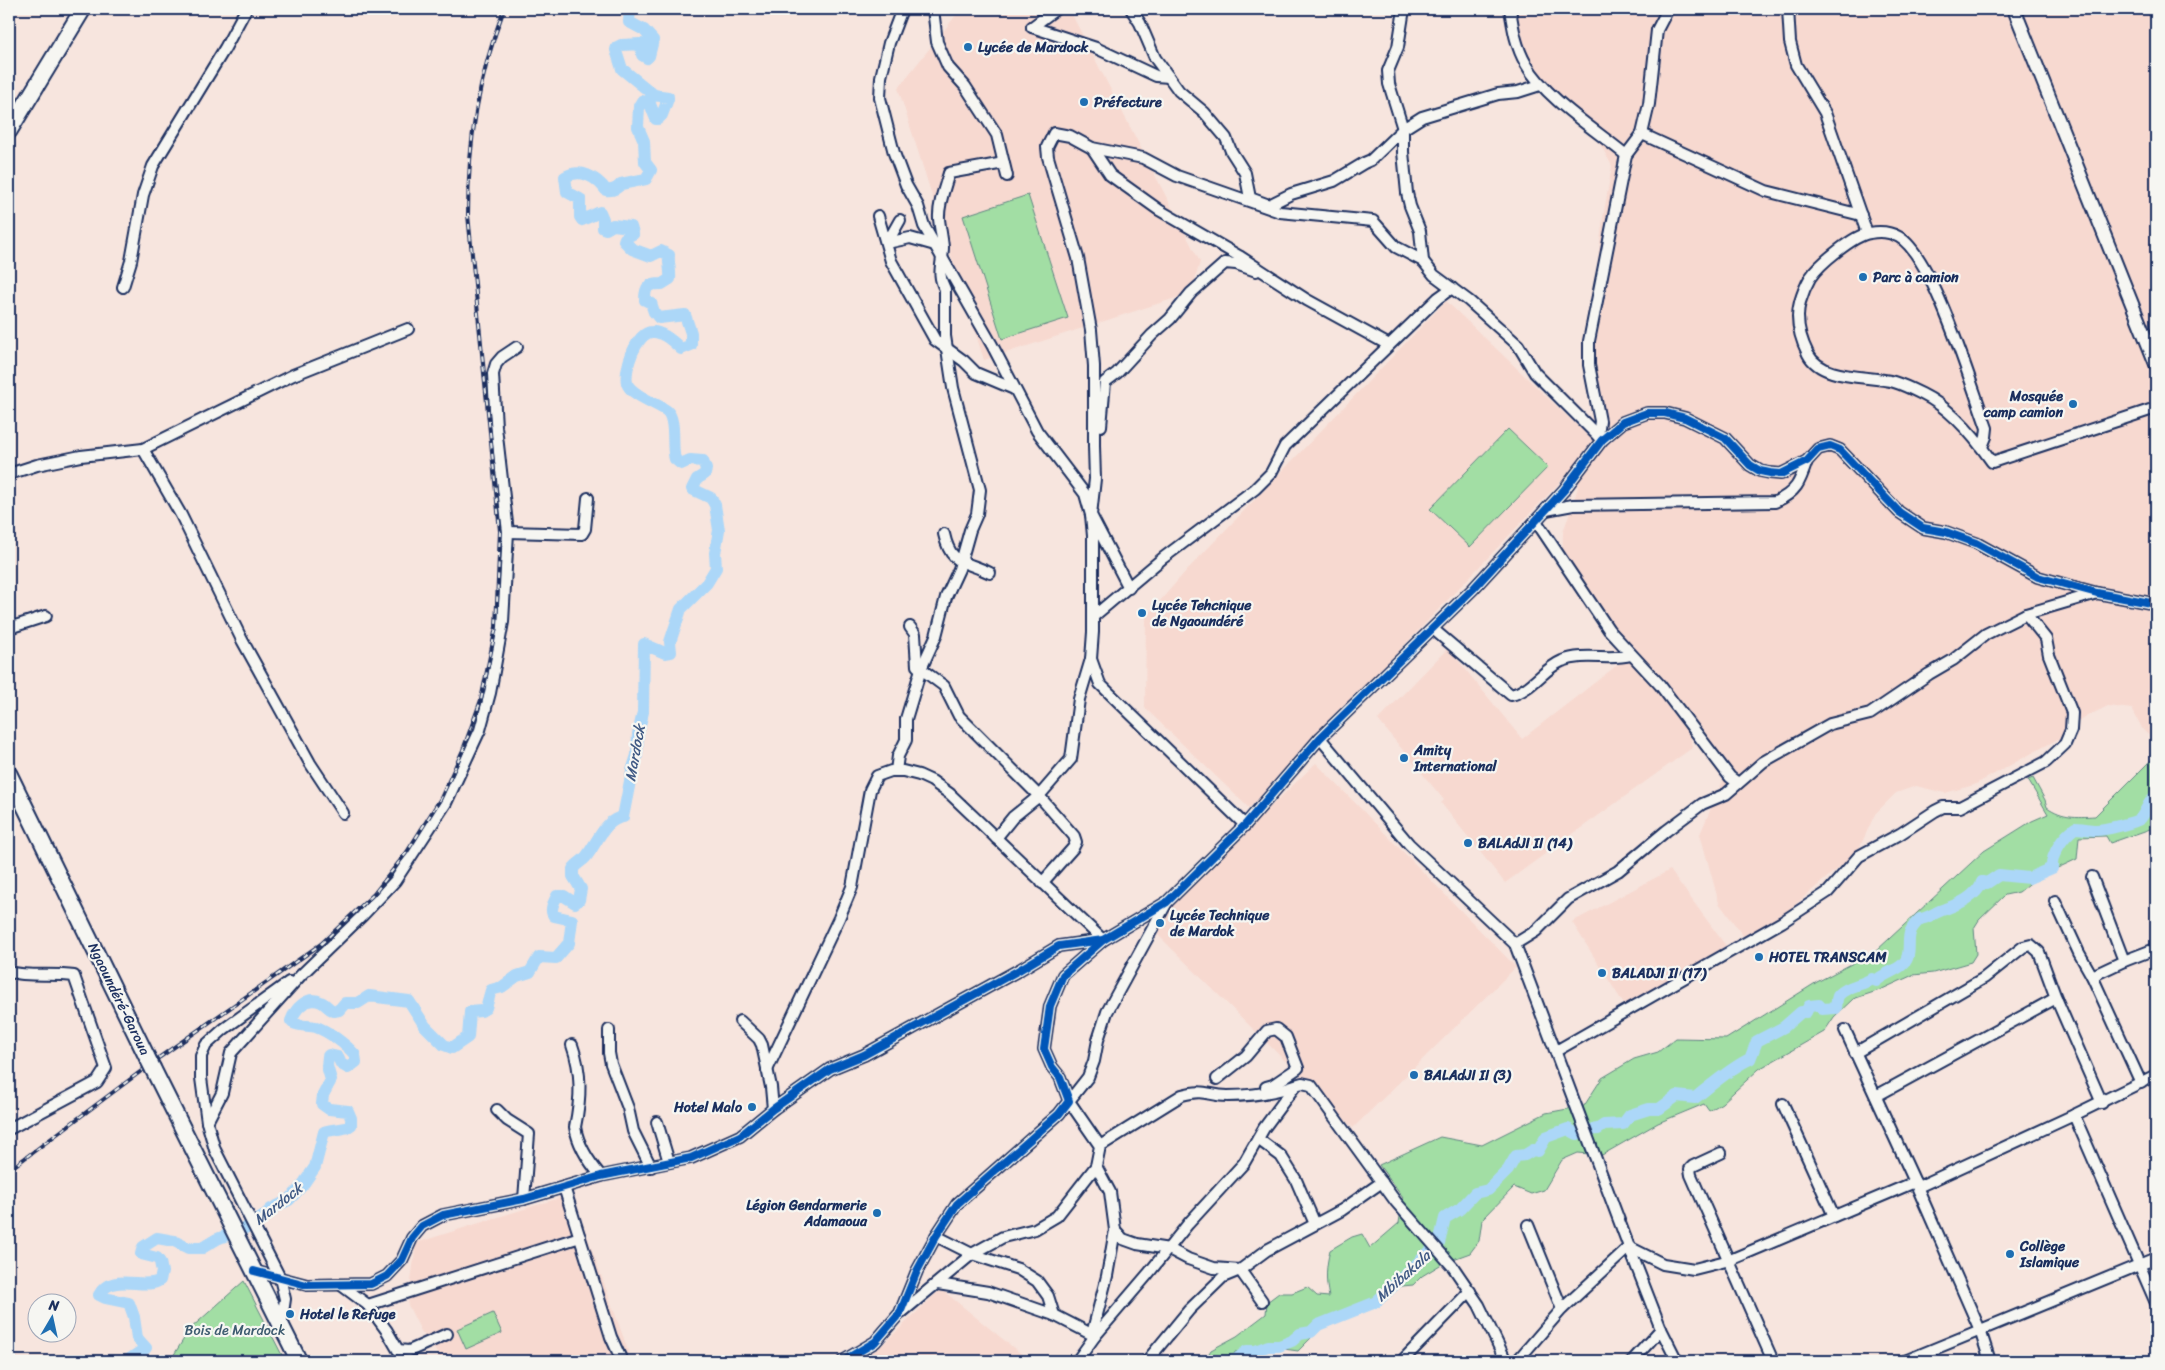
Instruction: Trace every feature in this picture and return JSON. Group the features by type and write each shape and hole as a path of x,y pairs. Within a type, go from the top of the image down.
{"highway":[{"path":"9,130 83,9"},
{"name":"Ngaoundéré-Garoua","path":"9,774 254,1271"},
{"path":"254,1271 299,1361"}],"main road":[{"path":"2014,9 2156,364"}],"street":[{"path":"123,287 143,195 153,166 225,48 246,9"},
{"path":"902,9 889,43 881,77 880,98 894,153 906,185 918,206 924,226 992,345 1014,389 1047,447 1085,494 1091,515 1129,588"},
{"path":"932,9 937,42 948,67 965,86 996,135 1007,176"},
{"path":"1056,9 1032,28 1096,48 1156,76 1169,77"},
{"path":"1131,9 1155,58 1179,90 1204,112 1226,138 1231,151 1245,173 1250,198 1269,205 1291,194 1334,181 1371,160 1412,121 1498,94 1518,92 1540,85"},
{"path":"1404,9 1398,46 1388,71 1393,102 1401,119 1403,129 1407,193 1420,231 1423,261"},
{"path":"1510,9 1515,38 1525,64 1540,85 1626,155"},
{"path":"1600,438 1600,421 1589,366 1589,341 1626,155 1642,134 1649,104 1657,30 1668,9"},
{"path":"1788,9 1790,42 1796,65 1824,114 1867,233"},
{"path":"1095,478 1094,366 1091,330 1078,258 1047,147 1054,133 1061,133 1092,148 1143,158 1177,176 1280,212 1373,221 1396,247 1423,261 1434,275 1469,301 1518,345 1535,373 1600,438"},
{"path":"1642,134 1766,191 1861,215"},
{"path":"1092,148 1110,174 1159,210 1308,300 1389,345"},
{"path":"896,771 898,756 906,740 906,719 921,669 936,636 946,598 977,514 980,490 969,453 967,433 957,404 946,348 945,289 940,281 939,269 943,247 939,218 941,197 950,173 1004,163"},
{"path":"878,216 891,262 935,340 976,373 1014,389"},
{"path":"887,243 900,220"},
{"path":"1982,447 1987,428 1936,289 1914,253 1900,238 1884,232 1867,233 1834,253 1810,278 1800,304 1799,331 1809,356 1829,372 1894,382 1924,395 1947,410 1982,447 1992,462 2156,408"},
{"path":"887,243 910,238 935,245"},
{"path":"996,838 1013,817 1039,796 1071,759 1078,699 1091,659 1094,616 1091,515 1105,382 1117,372 1152,334 1170,319 1191,293 1225,263 1236,264 1271,276"},
{"path":"1094,616 1163,558 1255,490 1272,473 1285,446 1438,298 1452,288"},
{"path":"9,474 37,465 81,456 143,449 293,375 408,329"},
{"path":"207,1122 222,1093 231,1053 301,975 395,881 446,803 480,730 503,622 508,532 496,427 493,374 496,364 502,357 517,347"},
{"path":"843,1361 875,1342 900,1313 938,1284 972,1254 1003,1237 1035,1230 1057,1216 1096,1166 1100,1146 1069,1101 1060,1077 1052,1067 1044,1049 1050,1006 1063,975 1103,940 1167,902 1244,825 1320,738 1433,629 1536,521 1600,438 1623,422 1647,413 1665,413 1685,418 1725,438 1750,465 1760,471 1781,474 1806,461 1818,449 1830,446 1840,450 1899,512 1923,528 1946,532 1976,544 2038,577 2097,593 2156,604"},
{"path":"143,449 181,515 242,640 310,764 343,813"},
{"path":"1546,510 1572,505 1775,502 1786,497 1799,484 1806,461"},
{"path":"508,532 582,534 586,523 588,498"},
{"path":"1536,521 1609,630 1660,686 1730,777 1738,783"},
{"path":"944,534 949,552 956,560 990,573"},
{"path":"1515,944 1536,931 1568,899 1618,871 1695,810 1726,794 1763,762 1830,724 1870,714 1953,660 1986,634 2026,614 2097,593"},
{"path":"1556,1051 1782,922 1828,892 1859,856 1900,834 1943,807 1960,807 2008,783 2046,762 2059,750 2065,744 2071,730 2072,712 2049,655 2046,639 2026,614"},
{"path":"9,628 46,616"},
{"path":"910,627 915,634 917,644 915,658 917,666 944,686 960,716 1039,796 1074,836 1076,842 1042,883"},
{"path":"1433,629 1511,695 1522,692 1549,668 1562,662 1584,656 1620,658 1631,655"},
{"path":"1091,659 1100,684 1244,825"},
{"path":"1320,738 1409,844 1515,944 1629,1247 1661,1329 1677,1361"},
{"path":"768,1070 840,918 852,887 870,790 877,776 890,771 919,775 932,781 950,794 1103,940"},
{"path":"2092,877 2124,961"},
{"path":"2055,901 2141,1083"},
{"path":"900,1313 917,1271 936,1236 957,1204 1059,1114 1088,1077 1108,1012 1167,902"},
{"path":"254,1271 307,1286 371,1284 387,1276 402,1260 412,1238 422,1226 443,1215 524,1199 601,1176 691,1158 740,1136 773,1109 830,1069 864,1055 1059,946 1103,940"},
{"path":"1856,1053 1984,978 2023,947 2031,945 2039,952 2056,998 2102,1103"},
{"path":"2092,976 2156,949"},
{"path":"9,972 74,976 106,1068 97,1082 9,1129"},
{"path":"282,1326 285,1299 280,1278 215,1150 207,1122 201,1078 201,1056 206,1044 246,1013 301,975"},
{"path":"1876,1096 2056,998"},
{"path":"740,1021 759,1039 768,1070 773,1109"},
{"path":"1216,1079 1246,1056 1266,1031 1276,1029 1280,1031 1286,1037 1298,1068 1273,1085 1246,1096"},
{"path":"609,1030 608,1052 611,1064 628,1108 632,1131 651,1167"},
{"path":"1845,1030 1916,1184 1980,1330 1990,1361"},
{"path":"572,1045 578,1063 580,1080 575,1127 576,1134 585,1156 601,1176"},
{"path":"1629,1247 1663,1264 1680,1268 1694,1269 1730,1260 1916,1184 2102,1103 2156,1075"},
{"path":"1100,1146 1182,1095 1196,1090 1225,1096 1246,1096 1302,1083 1311,1085 1396,1202 1453,1267 1470,1291 1494,1333 1506,1361"},
{"path":"1077,1361 1093,1335 1169,1249 1188,1224 1244,1163 1264,1128 1295,1086"},
{"path":"1783,1104 1834,1216"},
{"path":"497,1110 507,1120 529,1134 524,1199"},
{"path":"2074,1115 2156,1303"},
{"path":"657,1122 669,1162"},
{"path":"1258,1139 1281,1156 1296,1180 1315,1224"},
{"path":"1721,1153 1690,1169 1691,1175 1773,1361"},
{"path":"1093,1335 1116,1230 1110,1192 1096,1166"},
{"path":"1147,1361 1175,1325 1223,1277 1240,1270 1267,1250 1342,1210 1382,1182"},
{"path":"564,1187 611,1337 622,1361"},
{"path":"1528,1225 1562,1309"},
{"path":"1116,1230 1123,1238 1137,1244 1169,1249 1188,1259 1214,1268 1240,1270"},
{"path":"936,1236 972,1254 1018,1268 1036,1282 1048,1296 1054,1315"},
{"path":"368,1304 580,1237"},
{"path":"1517,1361 1562,1309 1629,1247"},
{"path":"1905,1361 2156,1258"},
{"path":"1240,1270 1262,1301"},
{"path":"938,1284 988,1292 1054,1315 1093,1335"},
{"path":"341,1285 368,1304 398,1350 410,1351 446,1334"},
{"path":"1402,1361 1470,1291"},
{"path":"1632,1361 1661,1329"}],"shaded area":[{"path":"961,9 1069,9 1200,262 1191,293 984,360 898,88"},
{"path":"1513,9 2149,9 2156,28 2156,742 2143,730 2132,709 2108,706 2083,718 2058,739 1974,785 1945,793 1916,786 1896,793 1875,814 1858,851 1790,909 1744,937 1719,903 1700,834 1725,776 1699,748 1692,725 1562,563 1563,532 1577,491 1583,458 1249,808 1145,708 1146,617 1186,571 1446,301 1588,436 1593,414 1590,323 1603,218 1612,166 1592,129 1539,88 1513,40"},
{"path":"1448,648 1522,739 1629,656 1690,732 1692,748 1505,883 1441,803 1444,800 1378,720"},
{"path":"1316,763 1516,967 1353,1128 1158,935 1164,910"},
{"path":"1670,870 1726,946 1625,1006 1572,922"},
{"path":"572,1194 629,1353 613,1361 443,1361 421,1331 408,1305 416,1243"},
{"path":"941,1289 1030,1361 858,1361 879,1348"}],"green space":[{"path":"1028,195 1068,318 1002,339 963,216"},
{"path":"1508,429 1548,467 1470,547 1430,509"},
{"name":"Mbibakala","path":"2156,755 2156,827 2110,843 2106,836 2079,837 2077,859 2038,877 2019,892 2005,895 1979,920 1974,928 1976,954 1971,962 1933,973 1913,975 1880,990 1853,999 1834,1017 1824,1032 1759,1069 1722,1103 1709,1111 1704,1104 1658,1123 1602,1155 1578,1153 1562,1160 1544,1190 1531,1194 1514,1187 1482,1220 1479,1241 1470,1253 1445,1262 1422,1276 1413,1285 1392,1287 1377,1306 1321,1328 1298,1351 1270,1347 1235,1352 1231,1361 1204,1361 1211,1350 1237,1336 1266,1314 1267,1302 1279,1293 1292,1293 1307,1287 1317,1296 1329,1297 1326,1273 1330,1250 1352,1237 1362,1234 1370,1248 1399,1223 1403,1198 1379,1165 1440,1137 1482,1145 1546,1113 1584,1106 1602,1078 1634,1059 1658,1052 1676,1038 1726,1039 1817,982 1876,951 1984,851 2032,821 2048,814 2028,780 2033,778 2047,807 2053,811 2070,816 2095,816"},
{"name":"Bois de Mardock","path":"244,1281 285,1361 170,1361 190,1329"},
{"path":"493,1313 502,1333 466,1349 457,1329"}],"waterway":[{"name":"Mardock","path":"127,1361 146,1348 137,1338 134,1317 129,1303 99,1295 104,1288 112,1284 146,1284 160,1280 162,1272 160,1262 157,1258 141,1254 143,1247 157,1238 174,1241 188,1248 202,1248 217,1239 248,1227 271,1209 289,1200 302,1186 315,1167 324,1132 351,1125 348,1111 329,1109 322,1104 323,1095 331,1080 327,1066 328,1056 338,1057 341,1064 348,1068 356,1062 355,1055 337,1039 321,1029 293,1023 291,1021 293,1016 302,1004 316,1000 334,1011 339,1010 345,1003 358,1003 369,996 409,1001 425,1026 444,1045 452,1048 468,1037 470,1012 481,1011 486,1008 491,990 502,987 517,976 530,972 539,957 556,958 569,943 572,920 554,916 552,906 557,896 564,896 575,903 579,900 581,889 573,876 573,869 585,858 606,828 616,819 623,817 637,755 638,734 643,712 644,644 665,653 671,652 670,642 681,609 707,583 716,568 715,553 719,530 715,505 711,498 692,489 697,479 705,474 706,469 703,461 690,460 681,464 675,459 673,427 670,415 663,408 633,391 627,383 627,369 632,353 641,338 646,334 652,332 660,333 681,349 691,345 691,333 685,315 659,318 654,312 651,303 645,300 646,291 649,286 662,284 670,279 669,255 661,251 651,256 632,249 624,241 625,238 633,234 631,227 613,225 606,229 603,228 603,219 600,212 582,220 580,217 580,199 567,192 565,177 571,174 588,175 598,181 606,190 610,190 621,184 646,179 651,170 645,162 644,141 638,127 639,106 642,101 650,104 656,119 658,119 662,115 668,97 654,95 622,69 616,50 617,47 641,44 642,55 647,58 653,40 644,30 629,22 630,9"},
{"name":"Mbibakala","path":"1231,1361 1236,1360 1247,1351 1255,1351 1268,1346 1279,1346 1292,1341 1300,1334 1311,1332 1318,1325 1376,1302 1439,1243 1445,1218 1460,1209 1475,1193 1488,1190 1508,1170 1516,1156 1525,1155 1533,1150 1538,1151 1546,1137 1568,1129 1577,1134 1582,1131 1598,1129 1604,1125 1623,1124 1630,1115 1649,1109 1659,1109 1677,1096 1695,1098 1743,1062 1750,1059 1757,1041 1784,1027 1801,1012 1806,1012 1809,1006 1819,1005 1822,1009 1836,1008 1838,996 1844,990 1872,979 1876,981 1900,967 1906,961 1911,931 1920,919 1961,902 1976,892 1982,882 1987,883 1999,875 2029,878 2052,868 2052,862 2059,845 2075,828 2100,830 2138,820 2156,795"}],"railway":[{"path":"9,1170 160,1057 321,944 374,894 407,852 441,798 463,750 481,700 496,627 500,531 468,215 468,187 476,110 481,85 504,9"},
{"path":"2149,9 2156,28"}],"cycle path":[{"path":"843,1361 875,1342 900,1313 917,1271 936,1236 957,1204 1059,1114 1069,1101 1060,1077 1052,1067 1044,1049 1050,1006 1063,975 1103,940 1167,902 1245,825 1320,738 1473,589 1564,490 1602,440 1623,422 1647,413 1665,413 1685,418 1725,438 1750,465 1760,471 1770,473 1781,474 1807,461 1818,449 1830,446 1840,450 1899,512 1923,528 1946,532 1976,543 2038,577 2097,593 2156,604"},
{"path":"254,1271 307,1285 371,1284 387,1276 402,1260 412,1238 422,1226 443,1215 524,1199 601,1176 691,1158 740,1136 773,1109 830,1069 864,1055 1059,946 1103,940"}],"place":[{"name":"Lycée de Mardock","path":"968,47"},
{"name":"Préfecture","path":"1084,102"},
{"name":"Parc à camion","path":"1863,277"},
{"name":"Mosquée camp camion","path":"2073,404"},
{"name":"Lycée Tehcnique de Ngaoundéré","path":"1142,613"},
{"name":"Amity International","path":"1404,758"},
{"name":"BALAdJI II (14)","path":"1468,843"},
{"name":"Lycée Technique de Mardok","path":"1160,923"},
{"name":"HOTEL TRANSCAM","path":"1759,957"},
{"name":"BALADJI II (17)","path":"1602,973"},
{"name":"BALAdJI II (3)","path":"1414,1075"},
{"name":"Hotel Malo","path":"752,1107"},
{"name":"Légion Gendarmerie Adamaoua","path":"877,1213"},
{"name":"Collège Islamique","path":"2010,1254"},
{"name":"Hotel le Refuge","path":"290,1314"}]}
